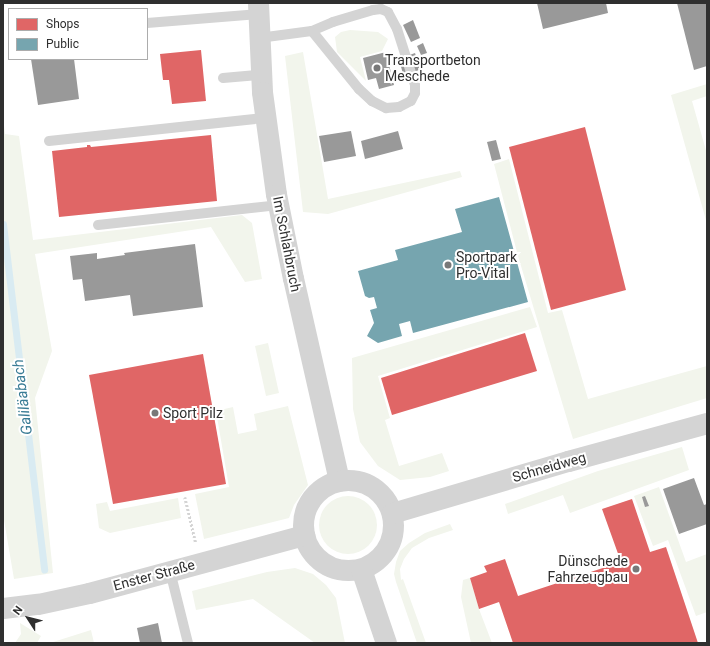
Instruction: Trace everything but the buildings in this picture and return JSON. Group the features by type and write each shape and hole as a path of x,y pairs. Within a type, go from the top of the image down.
{"street":[{"name":"Im Schlahbruch","path":"258,9 261,75 278,205 292,278 339,481"},
{"name":"Schneidweg","path":"392,513 568,461 707,423"},
{"path":"353,480 366,484 377,491 386,500 392,513 394,526 392,538 386,550 377,560 361,569 340,570 328,566 317,558 309,547 304,535 304,520 307,507 315,495 326,486 339,481 353,480"},
{"name":"Enster Straße","path":"3,608 38,604 74,596 304,535"},
{"path":"361,569 386,643"}],"lane":[{"path":"148,23 258,9"},
{"path":"259,38 312,31 333,22 381,9 388,12 397,29 415,85 415,93 411,101 399,107 386,108 372,101 359,89 312,31"},
{"path":"224,78 261,75"},
{"path":"50,141 266,118"},
{"path":"98,225 278,205"},
{"path":"170,571 188,643"}],"path":[{"path":"185,497 189,518"}],"shaded area":[{"path":"350,30 378,32 388,39 382,51 360,57 366,81 337,52 335,37 341,32"},
{"path":"303,52 328,199 460,171 462,177 328,214 303,212 285,56"},
{"path":"707,84 707,96 692,101 707,154 707,224 671,95"},
{"path":"3,117 5,134 19,136 33,240 242,215 252,223 262,279 245,282 211,227 35,254 52,351 35,398 53,573 14,579 3,514"},
{"path":"509,159 548,313 562,310 588,399 707,366 707,398 573,439 518,256 494,164"},
{"path":"530,307 537,327 378,376 390,418 385,420 399,466 442,453 449,471 430,477 400,480 378,466 360,442 353,409 352,358"},
{"path":"268,343 279,393 266,396 255,346"},
{"path":"288,406 308,485 294,505 289,518 204,539 195,494 229,487 216,411 233,407 238,434 257,430 254,414"},
{"path":"682,447 689,470 570,513 563,495 508,514 505,504 598,471"},
{"path":"659,487 686,562 707,554 707,612 696,616 668,540 653,546 634,496"},
{"path":"342,496 354,496 369,504 377,519 377,531 369,546 354,554 342,554 327,546 319,531 319,519 327,504"},
{"path":"178,498 181,518 110,533 99,528 96,504 107,502 110,511"},
{"path":"450,524 453,530 429,538 412,548 404,559 400,569 401,580 403,579 426,643 417,643 396,582 394,574 396,562 400,551 409,543 425,533"},
{"path":"295,568 313,574 326,585 336,598 345,643 315,643 253,599 196,610 192,591 267,572"},
{"path":"470,578 479,609 492,643 471,643 461,597 463,580"},
{"path":"20,623 41,636 37,643 15,643 21,634"},
{"path":"91,630 94,643 50,643"}],"waterway":[{"name":"Galiläabach","path":"3,224 44,570"}],"place":[{"name":"Transportbeton Meschede","path":"377,68"},
{"name":"Sportpark Pro-Vital","path":"448,265"},
{"name":"Sport Pilz","path":"155,413"},
{"name":"Dünschede Fahrzeugbau","path":"636,569"}]}
